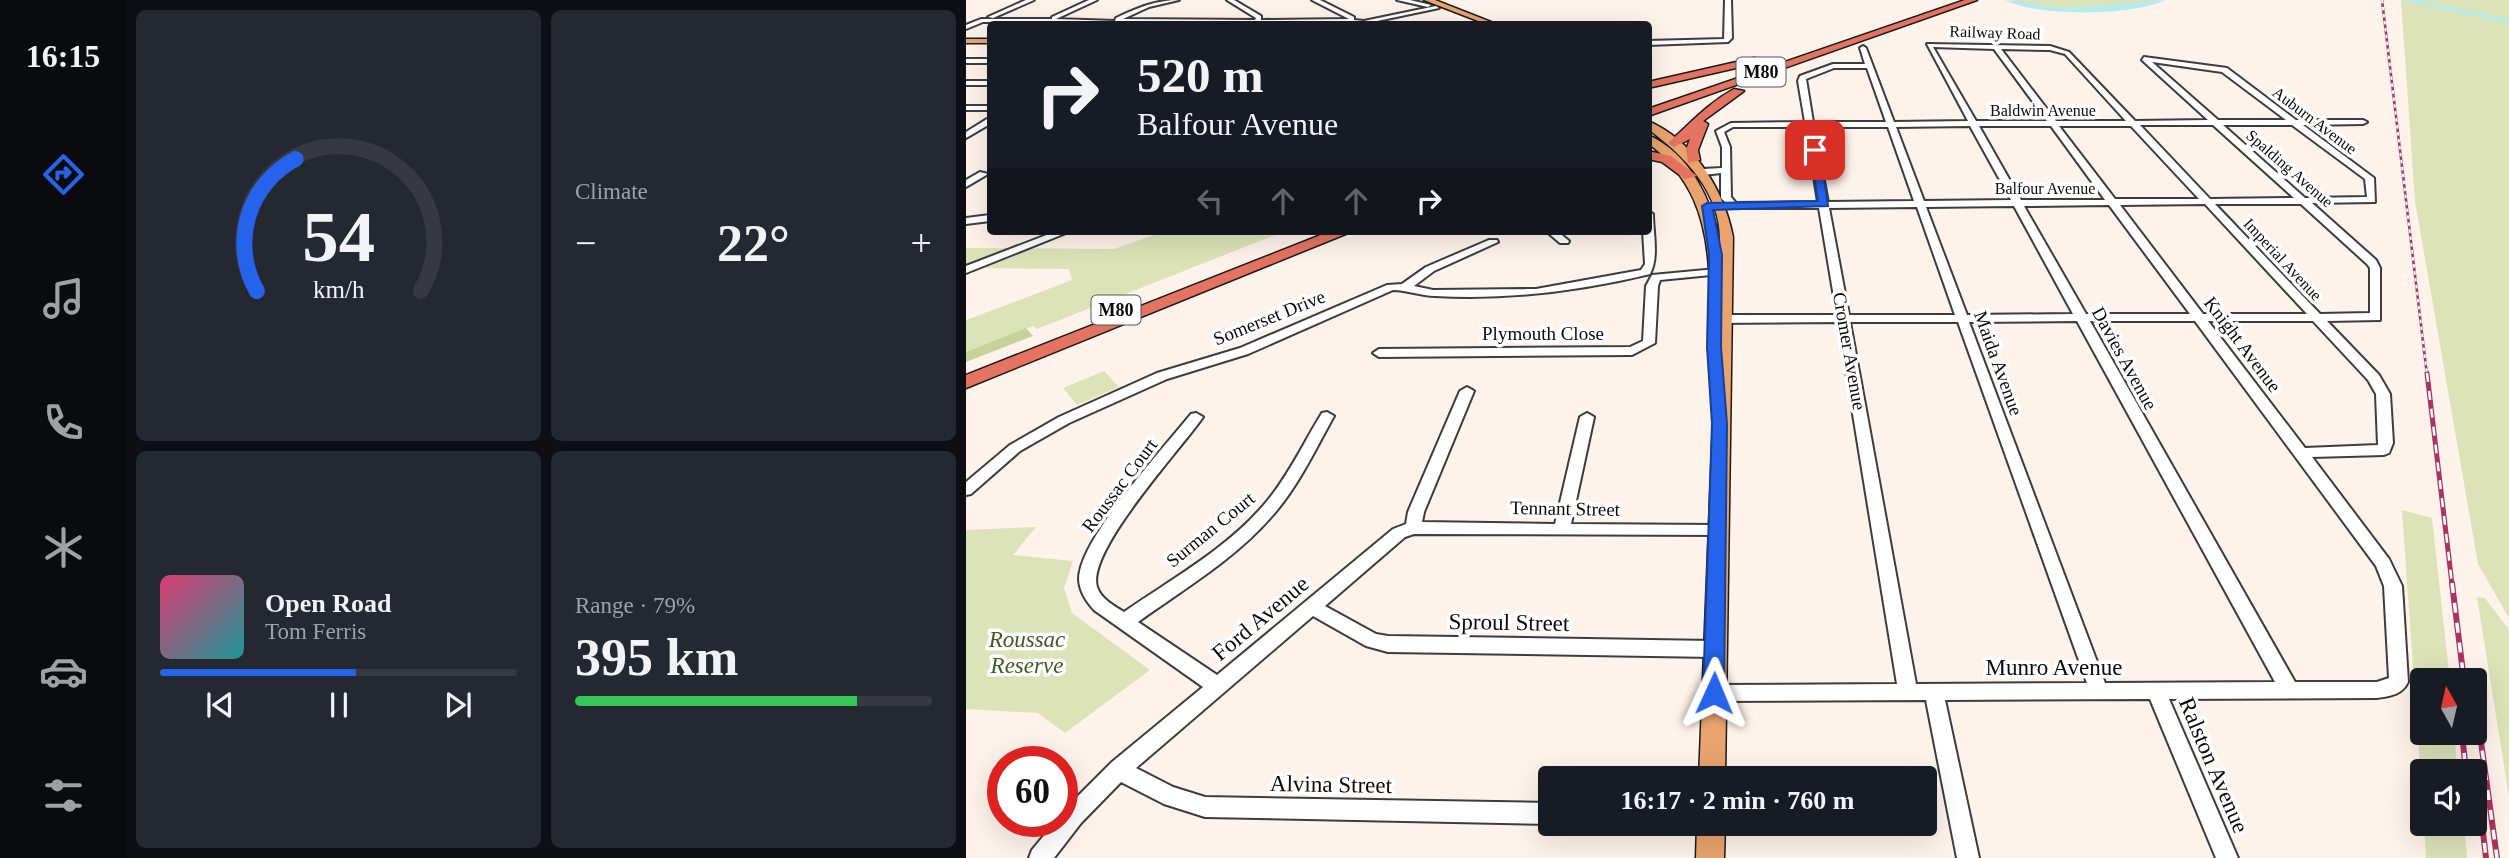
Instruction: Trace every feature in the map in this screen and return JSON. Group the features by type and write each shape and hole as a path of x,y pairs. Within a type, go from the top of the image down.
{"highway":[{"name":"M80","path":"1652,105 1846,35 1956,0"},
{"name":"M80","path":"1652,112 1864,42 1973,0"},
{"path":"1784,52 1846,35"},
{"path":"1674,143 1689,136 1697,119 1741,90 1864,42"},
{"path":"1652,84 1717,72 1766,57"},
{"path":"1693,160 1692,150 1706,112"},
{"path":"1652,151 1697,174"},
{"path":"1266,251 1303,235"},
{"name":"M80","path":"966,368 1308,235"},
{"name":"M80","path":"966,382 1335,235"},
{"path":"1239,273 1342,235"}],"main road":[{"path":"1416,0 1482,21"},
{"path":"1431,5 1471,21"},
{"path":"966,41 987,41"},
{"path":"1652,127 1693,160 1697,174 1716,204 1714,237 1721,271 1721,319 1715,393 1720,424 1712,766"},
{"path":"1652,151 1674,143"},
{"path":"1697,174 1716,204"},
{"path":"1710,858 1711,836"}],"street":[{"path":"980,21 1031,0"},
{"path":"1050,20 1094,0"},
{"path":"1116,21 1147,6 1176,0"},
{"path":"980,21 1257,21 1259,17 1230,0"},
{"path":"1315,0 1354,21"},
{"path":"1400,0 1431,5"},
{"path":"1652,43 1723,42 1728,38 1728,0"},
{"path":"1367,21 1416,12 1431,5"},
{"name":"Maida Avenue","path":"1864,42 1869,66 2099,691"},
{"name":"Railway Road","path":"1930,44 2059,50"},
{"name":"Davies Avenue","path":"1930,44 1929,47 2290,691"},
{"name":"Knight Avenue","path":"1995,46 2301,453 2391,578 2400,675 2394,687"},
{"name":"Imperial Avenue","path":"2059,50 2068,54 2380,386 2386,443 2379,452 2301,453"},
{"name":"Auburn Avenue","path":"2144,59 2223,69 2369,178 2372,198 2368,202"},
{"name":"Spalding Avenue","path":"2144,59 2374,264 2377,314 2374,317 2317,318"},
{"path":"966,61 987,61"},
{"name":"Cromer Avenue","path":"1869,66 1833,66 1802,79 1908,692"},
{"path":"966,83 987,83"},
{"path":"966,108 987,108"},
{"name":"Baldwin Avenue","path":"1725,170 1725,144 1720,131 1724,127 1810,124 2363,122"},
{"path":"966,135 987,124"},
{"path":"1697,174 1725,170 1726,198 1716,204"},
{"name":"Balfour Avenue","path":"1716,204 2368,202"},
{"path":"966,221 987,218"},
{"path":"966,270 1044,235"},
{"path":"1556,235 1564,241"},
{"path":"1648,235 1651,275"},
{"path":"1405,287 1430,269 1493,242"},
{"name":"Somerset Drive","path":"967,488 1015,448 1064,420 1162,376 1234,354 1383,290 1405,287 1433,293 1526,293 1615,277 1721,271"},
{"name":"Plymouth Close","path":"1379,353 1632,351 1649,343 1651,275"},
{"path":"1721,319 2317,318"},
{"path":"1413,528 1416,512 1467,391"},
{"name":"Roussac Court","path":"1196,416 1092,559 1088,571 1091,596 1217,686"},
{"name":"Surman Court","path":"1124,622 1241,536 1265,515 1282,493 1326,416"},
{"path":"1562,529 1587,417"},
{"name":"Tennant Street","path":"1413,528 1717,531"},
{"name":"Ford Avenue","path":"1040,858 1073,816 1119,769 1399,533 1413,528"},
{"name":"Sproul Street","path":"1312,607 1372,641 1388,644 1714,649"},
{"name":"Munro Avenue","path":"1714,693 2290,691 2377,690 2394,687"},
{"name":"Ralston Avenue","path":"2156,691 2227,858"},
{"path":"1934,692 1968,858"},
{"name":"Alvina Street","path":"1119,769 1166,796 1205,807 1538,814"}],"green space":[{"path":"2010,0 2161,0 2104,9 2065,10 2028,6"},
{"path":"2401,0 2509,0 2509,618 2478,564 2415,201"},
{"path":"1154,235 1275,235 1037,329 1033,326 966,352 966,320 1072,280 1069,269 966,268 966,248 1114,249"},
{"path":"1026,328 1033,336 966,362 966,352"},
{"path":"1104,371 1119,387 1077,405 1063,388"},
{"path":"2402,510 2432,518 2449,668 2413,668"},
{"name":"Roussac Reserve","path":"1036,527 1013,555 1073,561 1064,588 1072,613 1150,670 1065,733 1038,713 966,709 966,530"},
{"path":"2477,597 2485,598 2509,630 2509,797"},
{"path":"2419,746 2455,746 2457,759 2419,759"},
{"path":"2425,836 2465,836 2467,858 2426,858"}],"waterway":[{"path":"2009,0 2027,6 2065,10 2104,9 2161,0"},
{"path":"2406,0 2509,21"}],"railway":[{"path":"2382,0 2427,375"},
{"path":"2427,373 2452,584"},
{"path":"2452,583 2462,668"},
{"path":"2463,746 2465,759"},
{"path":"2482,746 2497,858"},
{"path":"2483,836 2486,858"}],"route":[{"path":"1714,693 1720,424 1715,393 1716,255 1707,206 1824,204 1815,150"}]}
